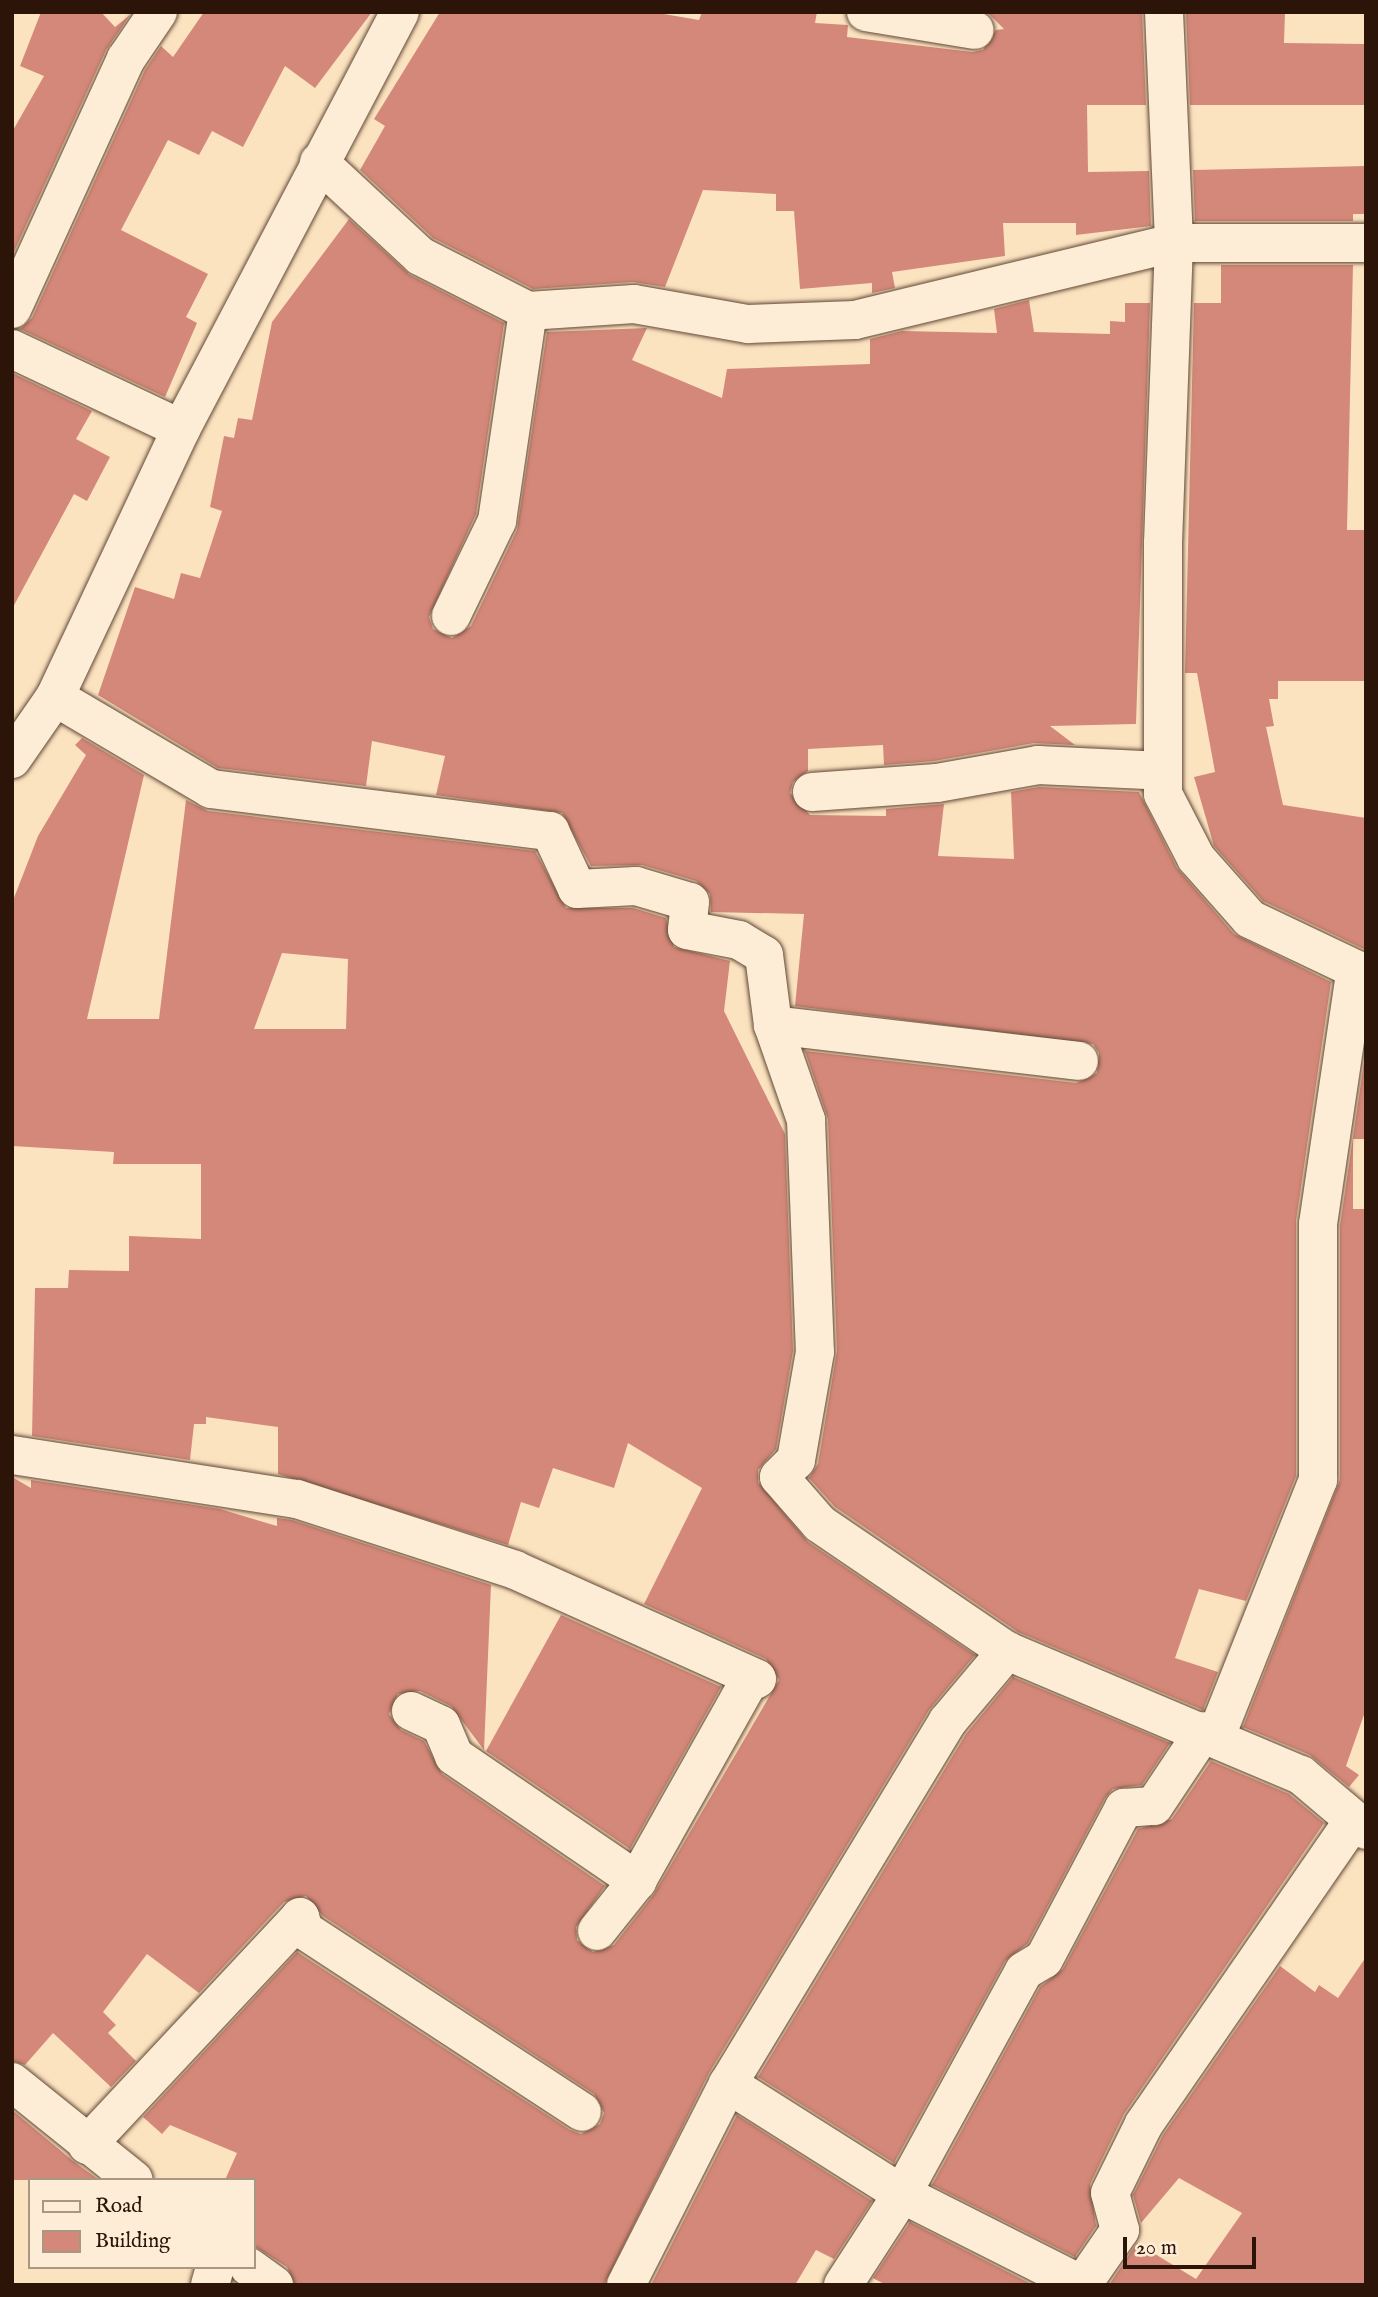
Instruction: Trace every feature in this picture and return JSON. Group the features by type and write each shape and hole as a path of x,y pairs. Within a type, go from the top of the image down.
{"street":[{"path":"12,309 126,59 158,12"},
{"path":"12,759 55,697 181,429 400,12"},
{"path":"866,12 975,30"},
{"path":"843,2285 902,2194 1024,1971 1044,1959 1124,1808 1154,1806 1210,1734 1318,1480 1318,1224 1361,973 1250,919 1196,858 1163,794 1174,243 1164,12"},
{"path":"319,162 420,256 528,311 634,304 748,324 855,320 1174,243 1366,243"},
{"path":"451,616 496,521 528,311"},
{"path":"12,349 181,429"},
{"path":"55,697 211,789 550,831 576,889 636,886 690,902 687,930 739,940 764,955 774,1026 806,1120 815,1352 796,1460 779,1476 820,1524 1007,1651 1210,1734 1301,1775 1359,1826 1144,2124 1110,2193 1120,2230 1082,2285 902,2194 728,2084"},
{"path":"812,792 937,783 1038,765 1163,771"},
{"path":"774,1026 1079,1061"},
{"path":"12,1455 297,1499 515,1570 757,1679 730,1712 637,1881 597,1931"},
{"path":"626,2285 728,2084 948,1721 1007,1651"},
{"path":"411,1711 441,1725 454,1756 637,1881"},
{"path":"87,2145 300,1917 304,1930 582,2112"},
{"path":"12,2082 131,2178"},
{"path":"252,2269 274,2285"}],"building":[{"path":"41,12 101,12 115,27 130,15 106,50 12,256 12,132 44,76 20,66"},
{"path":"204,12 372,12 315,88 285,66 243,147 212,131 199,155 168,140 121,230 208,274 186,317 197,323 165,397 20,329 32,318 145,70 161,46 173,57"},
{"path":"440,12 652,12 699,20 702,12 817,12 815,23 848,25 847,37 972,52 983,50 996,30 1004,29 987,12 1142,12 1146,105 1087,105 1088,172 1149,171 1151,226 1076,235 1076,223 1003,223 1005,256 892,272 895,288 872,293 872,283 800,289 794,211 776,211 776,194 703,190 665,287 633,282 533,289 433,238 360,170 385,126 374,119"},
{"path":"1186,12 1285,12 1284,43 1366,44 1366,105 1190,105"},
{"path":"1366,166 1366,214 1353,214 1353,221 1195,221 1193,170"},
{"path":"349,219 410,275 504,323 476,514 429,617 433,629 452,638 471,626 517,530 547,332 647,328 632,360 722,398 727,369 870,364 870,339 902,331 997,333 994,309 1029,300 1034,332 1110,334 1110,321 1125,322 1125,303 1150,303 1136,724 1050,726 1075,745 1034,743 934,761 884,765 883,745 808,749 808,771 793,782 790,793 810,815 886,816 886,809 944,804 938,856 1014,859 1011,792 1039,787 1139,792 1177,868 1234,934 1331,982 1296,1221 1296,1476 1246,1601 1199,1589 1175,1658 1218,1672 1203,1710 1018,1632 835,1507 809,1478 818,1464 837,1351 828,1119 805,1051 1076,1083 1097,1073 1099,1053 1093,1044 795,1006 804,914 711,912 710,894 696,881 642,865 591,866 562,813 436,795 445,756 372,741 366,786 218,768 98,695 135,587 174,599 181,573 200,578 222,511 210,507 224,436 234,438 238,418 252,420 272,322"},
{"path":"1221,265 1353,265 1347,530 1366,530 1366,681 1278,681 1278,699 1269,699 1274,726 1266,727 1283,805 1366,818 1366,950 1263,901 1214,846 1194,777 1215,772 1197,673 1185,673 1194,303 1221,303"},
{"path":"12,373 92,411 76,439 110,457 87,501 74,494 12,609"},
{"path":"82,738 144,775 87,1019 159,1019 186,800 208,811 535,851 566,908 633,908 666,918 674,947 730,961 724,1011 785,1134 793,1351 776,1449 758,1470 758,1482 808,1542 975,1655 929,1710 709,2073 604,2285 295,2285 287,2267 256,2247 256,2178 226,2178 237,2153 170,2125 162,2134 143,2117 297,1952 570,2130 581,2134 600,2124 604,2113 594,2094 323,1916 306,1896 284,1902 199,1993 147,1954 103,2012 116,2025 108,2033 136,2061 111,2087 53,2033 25,2065 12,2061 12,1477 31,1488 31,1480 220,1509 277,1526 277,1518 292,1520 491,1585 484,1750 451,1706 420,1691 398,1694 389,1714 401,1730 424,1741 442,1774 605,1886 576,1927 577,1940 593,1952 614,1945 654,1894 779,1680 766,1659 644,1604 702,1488 628,1443 614,1488 553,1468 539,1508 521,1502 508,1545 278,1474 278,1427 206,1417 206,1424 194,1424 190,1460 32,1436 35,1288 68,1288 69,1270 129,1271 129,1236 201,1239 201,1164 113,1164 114,1152 12,1146 12,903 38,836 86,755 75,745","holes":["282,953 348,959 346,1029 254,1029"]},
{"path":"1366,1049 1366,1139 1353,1139 1353,1209 1366,1209 1366,1709 1346,1766 1359,1775 1349,1787 1310,1755 1243,1727 1340,1480 1340,1226"},
{"path":"561,1615 721,1687 630,1849 486,1751"},
{"path":"1013,1677 1170,1743 1142,1785 1113,1789 1105,1798 1028,1943 1005,1961 894,2163 758,2077 966,1734"},
{"path":"1211,1761 1289,1794 1324,1823 1124,2114 1090,2184 1096,2226 1075,2257 932,2185 1040,1987 1063,1969 1138,1829 1172,1819"},
{"path":"1366,1957 1366,2285 1109,2285 1137,2243 1196,2279 1242,2213 1179,2178 1141,2223 1133,2195 1163,2135 1280,1966 1315,1992 1319,1985 1338,1998"},
{"path":"12,2110 96,2178 28,2178 12,2180"},
{"path":"737,2115 872,2201 834,2259 816,2250 795,2285 651,2285"},
{"path":"910,2222 1033,2285 886,2285 873,2278"}]}
